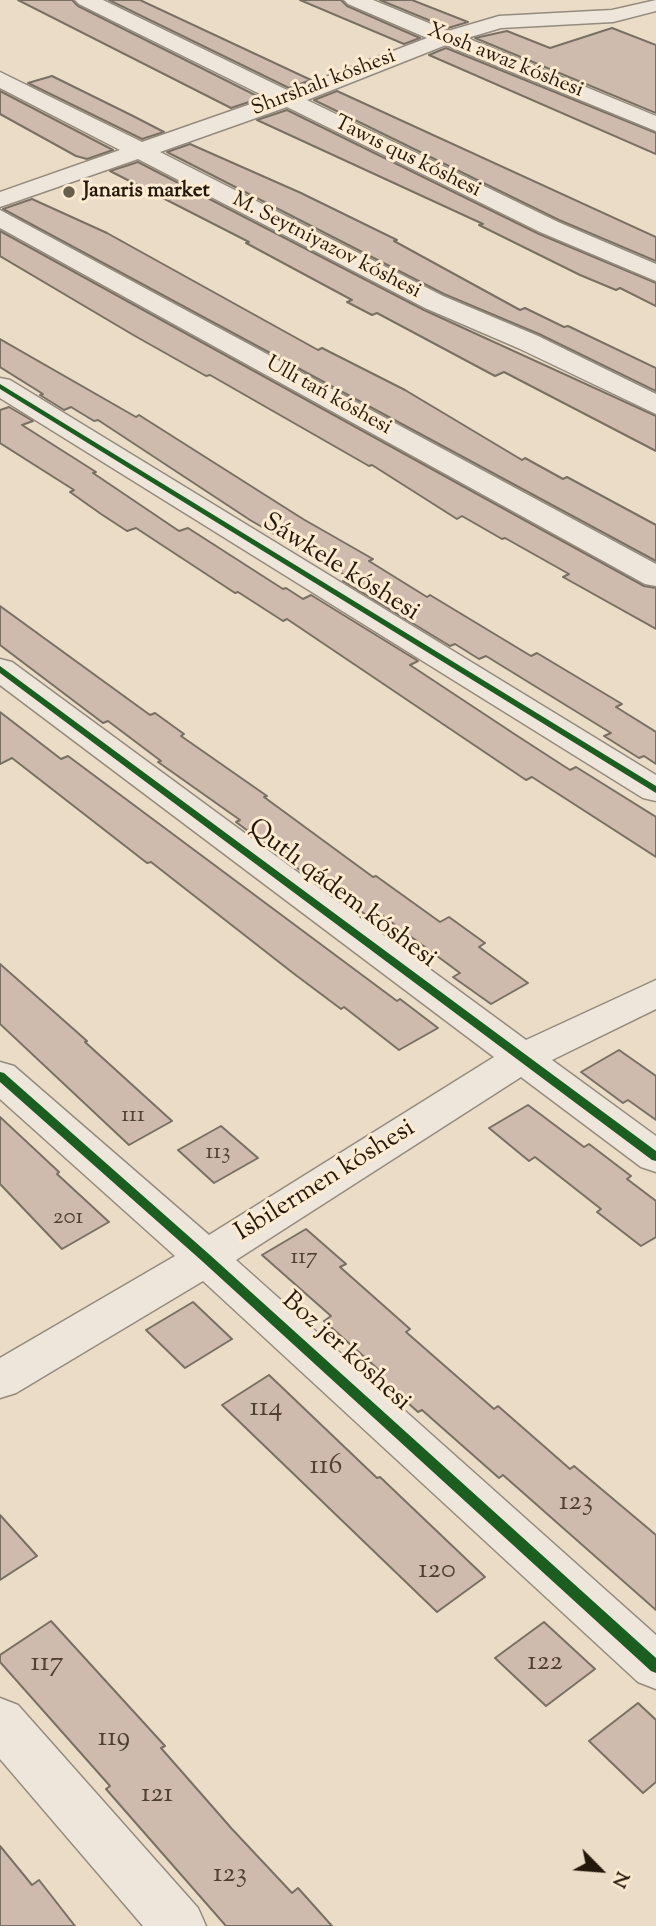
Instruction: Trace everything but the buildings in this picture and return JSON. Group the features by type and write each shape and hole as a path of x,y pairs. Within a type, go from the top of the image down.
{"street":[{"name":"Tawıs qus kóshesi","path":"86,0 549,227 656,273"},
{"name":"Xosh awaz kóshesi","path":"355,0 656,124"},
{"path":"574,0 645,28"},
{"name":"Shırshalı kóshesi","path":"0,200 288,99 446,38 499,22 613,16 656,4"},
{"name":"M. Seytniyazov kóshesi","path":"0,79 434,303 528,342 656,405"},
{"name":"Ullı tań kóshesi","path":"0,218 656,577"},
{"name":"Sáwkele kóshesi","path":"0,386 656,790"},
{"name":"Qutlı qádem kóshesi","path":"0,669 656,1157"},
{"name":"Isbilermen kóshesi","path":"0,1380 206,1258 522,1058 656,993"},
{"name":"Boz jer kóshesi","path":"0,1076 206,1258 656,1667"},
{"path":"0,1721 178,1926"}],"cycle path":[{"path":"0,386 656,790"},
{"path":"0,669 656,1157"},
{"path":"0,1076 206,1258 656,1667"}],"place":[{"name":"Janaris market","path":"69,192"}]}
